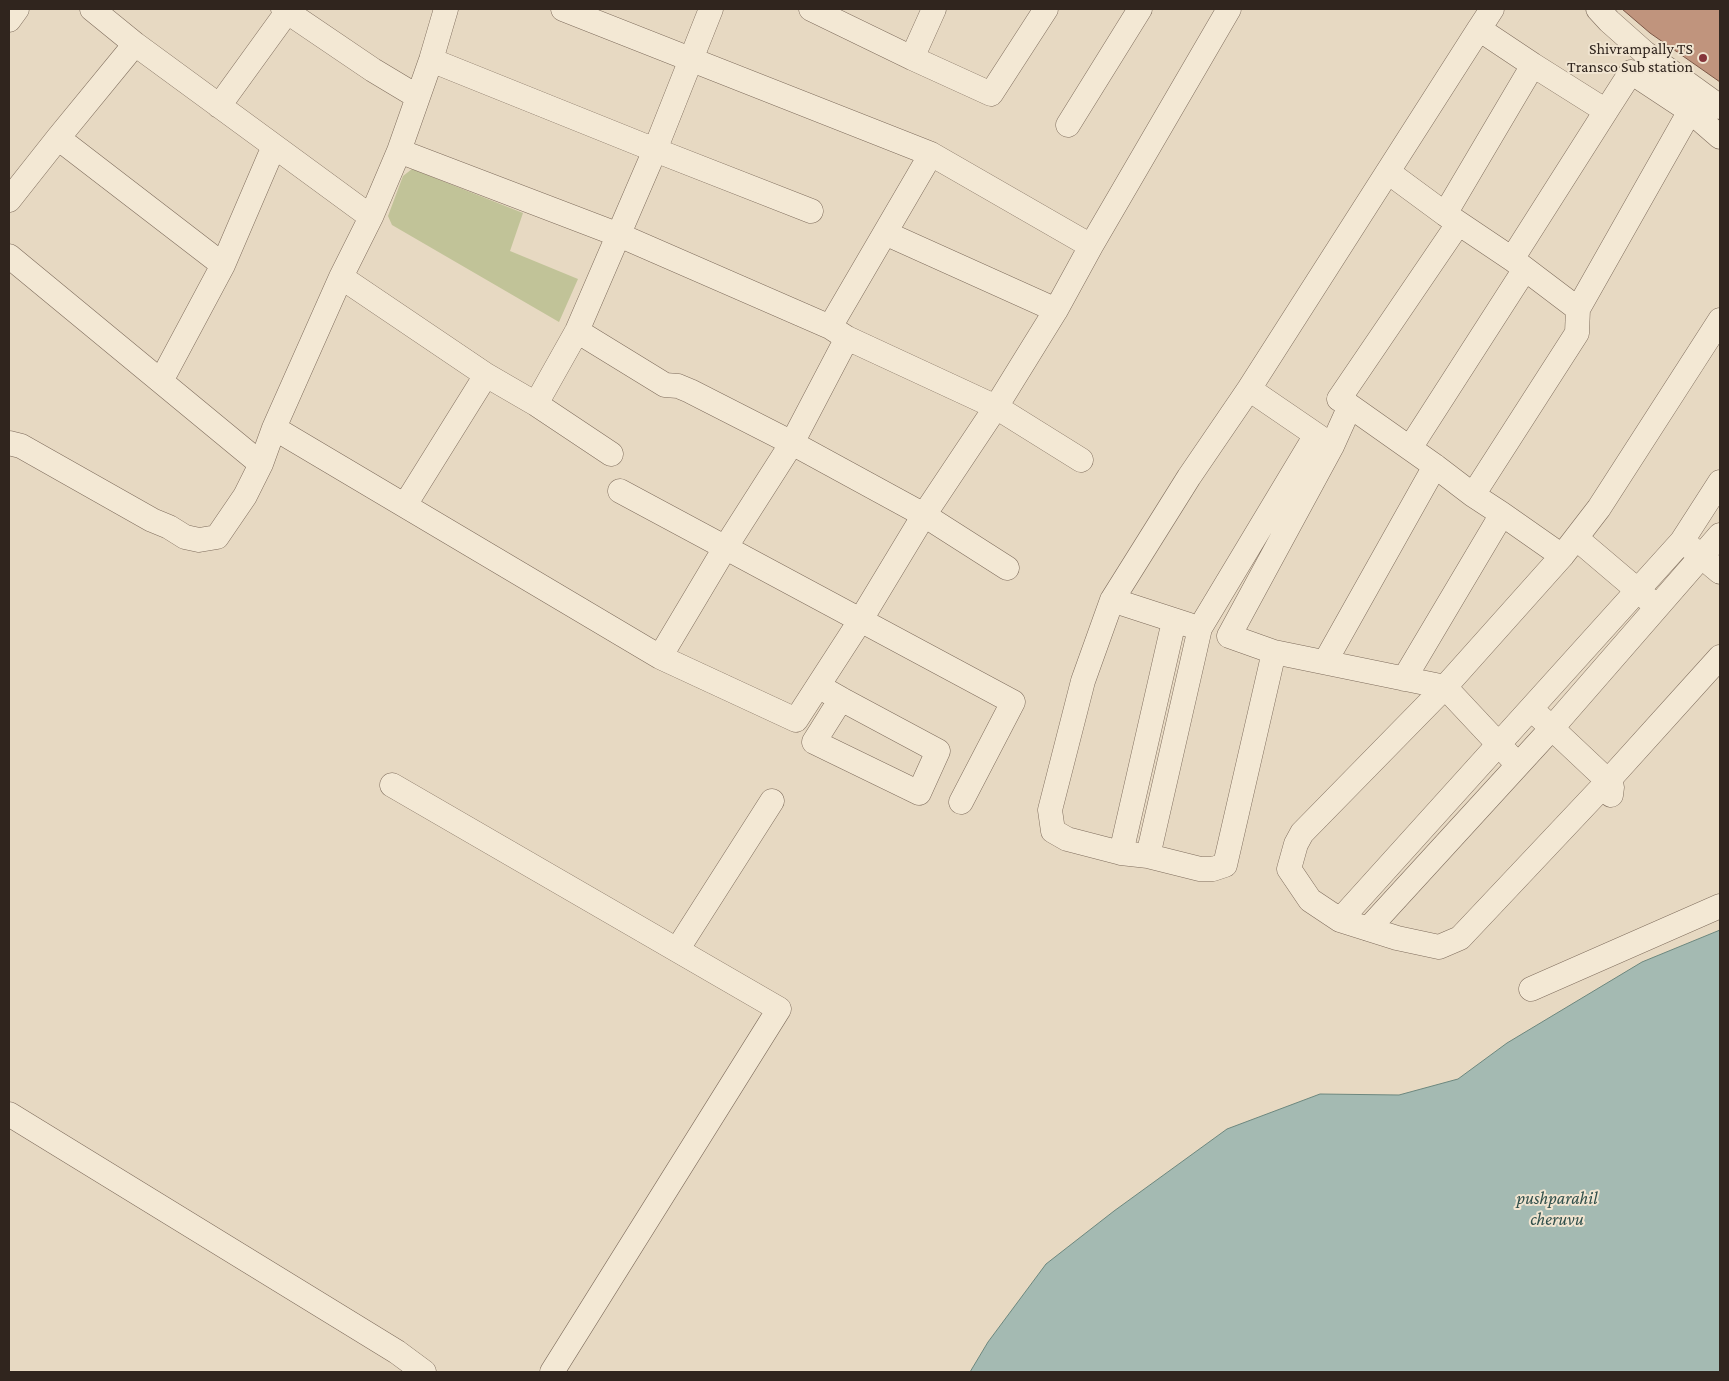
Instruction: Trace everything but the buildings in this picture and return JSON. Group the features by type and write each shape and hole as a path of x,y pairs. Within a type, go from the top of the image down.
{"street":[{"path":"92,9 135,44 370,217"},
{"path":"9,443 21,446 152,520 185,536 199,540 217,537 245,496 261,464 274,428 400,150 431,60 446,9"},
{"path":"563,9 692,58 931,154 1091,246"},
{"path":"536,404 577,331 655,150 711,9"},
{"path":"912,58 934,9"},
{"path":"821,11 912,58 992,94 1046,9"},
{"path":"1068,125 1140,9"},
{"path":"274,428 660,657 796,720 860,621 924,515 996,407 1056,310 1228,9"},
{"path":"1274,652 1225,865 1213,869 1200,869 1067,839 1053,831 1050,810 1083,681 1112,600 1189,477 1248,389 1492,9"},
{"path":"1598,9 1645,53 1720,107"},
{"path":"219,106 285,11 373,70 418,97"},
{"path":"1479,29 1606,111"},
{"path":"9,200 135,44"},
{"path":"431,60 811,211"},
{"path":"1533,65 1452,219 1339,399 1562,556"},
{"path":"1410,448 1519,264 1606,111 1631,72 1690,112 1720,137"},
{"path":"1473,495 1577,333 1578,309 1690,112"},
{"path":"58,138 223,265"},
{"path":"162,381 223,265 274,146"},
{"path":"400,150 619,235 839,332 996,407 1081,460"},
{"path":"660,657 725,548 792,443 839,332 885,233 931,154"},
{"path":"1388,172 1452,219 1519,264 1578,309"},
{"path":"885,233 1056,310"},
{"path":"9,256 261,464"},
{"path":"341,277 486,375 536,404 611,454"},
{"path":"1720,320 1604,500 1562,556 1445,687 1302,832 1296,844 1289,869 1310,900 1340,920 1397,938 1439,947 1460,938 1608,781 1720,656"},
{"path":"577,331 665,385 678,386 690,391 792,443 924,515 1006,568"},
{"path":"405,505 486,375"},
{"path":"1248,389 1324,440"},
{"path":"1148,856 1200,628 1324,440 1350,406"},
{"path":"1179,472 1210,420 1218,417 1228,419"},
{"path":"1229,636 1324,440"},
{"path":"1325,662 1436,466"},
{"path":"1340,920 1682,541 1720,482"},
{"path":"620,491 1012,702 961,802"},
{"path":"1404,679 1502,514"},
{"path":"1368,929 1552,728 1720,536"},
{"path":"1576,538 1657,608"},
{"path":"1682,541 1703,556 1720,572"},
{"path":"1112,600 1274,652 1445,687 1518,765"},
{"path":"1121,852 1174,621"},
{"path":"818,686 938,751 919,793 814,742 841,699"},
{"path":"1250,757 1261,757 1276,698"},
{"path":"1531,709 1608,781 1612,787 1611,794 1562,847"},
{"path":"392,785 779,1009 552,1372"},
{"path":"677,950 772,801"},
{"path":"1531,989 1720,906"},
{"path":"9,1114 397,1352 424,1372"}],"green space":[{"path":"412,169 523,213 510,251 578,279 559,322 392,225 388,216 403,176"}],"water":[{"name":"pushparahil cheruvu","path":"1720,930 1720,1372 970,1372 988,1342 1046,1264 1114,1211 1227,1129 1320,1094 1399,1095 1458,1079 1507,1043 1642,962"}],"place":[{"name":"Shivrampally TS Transco Sub station","path":"1703,58"}]}
